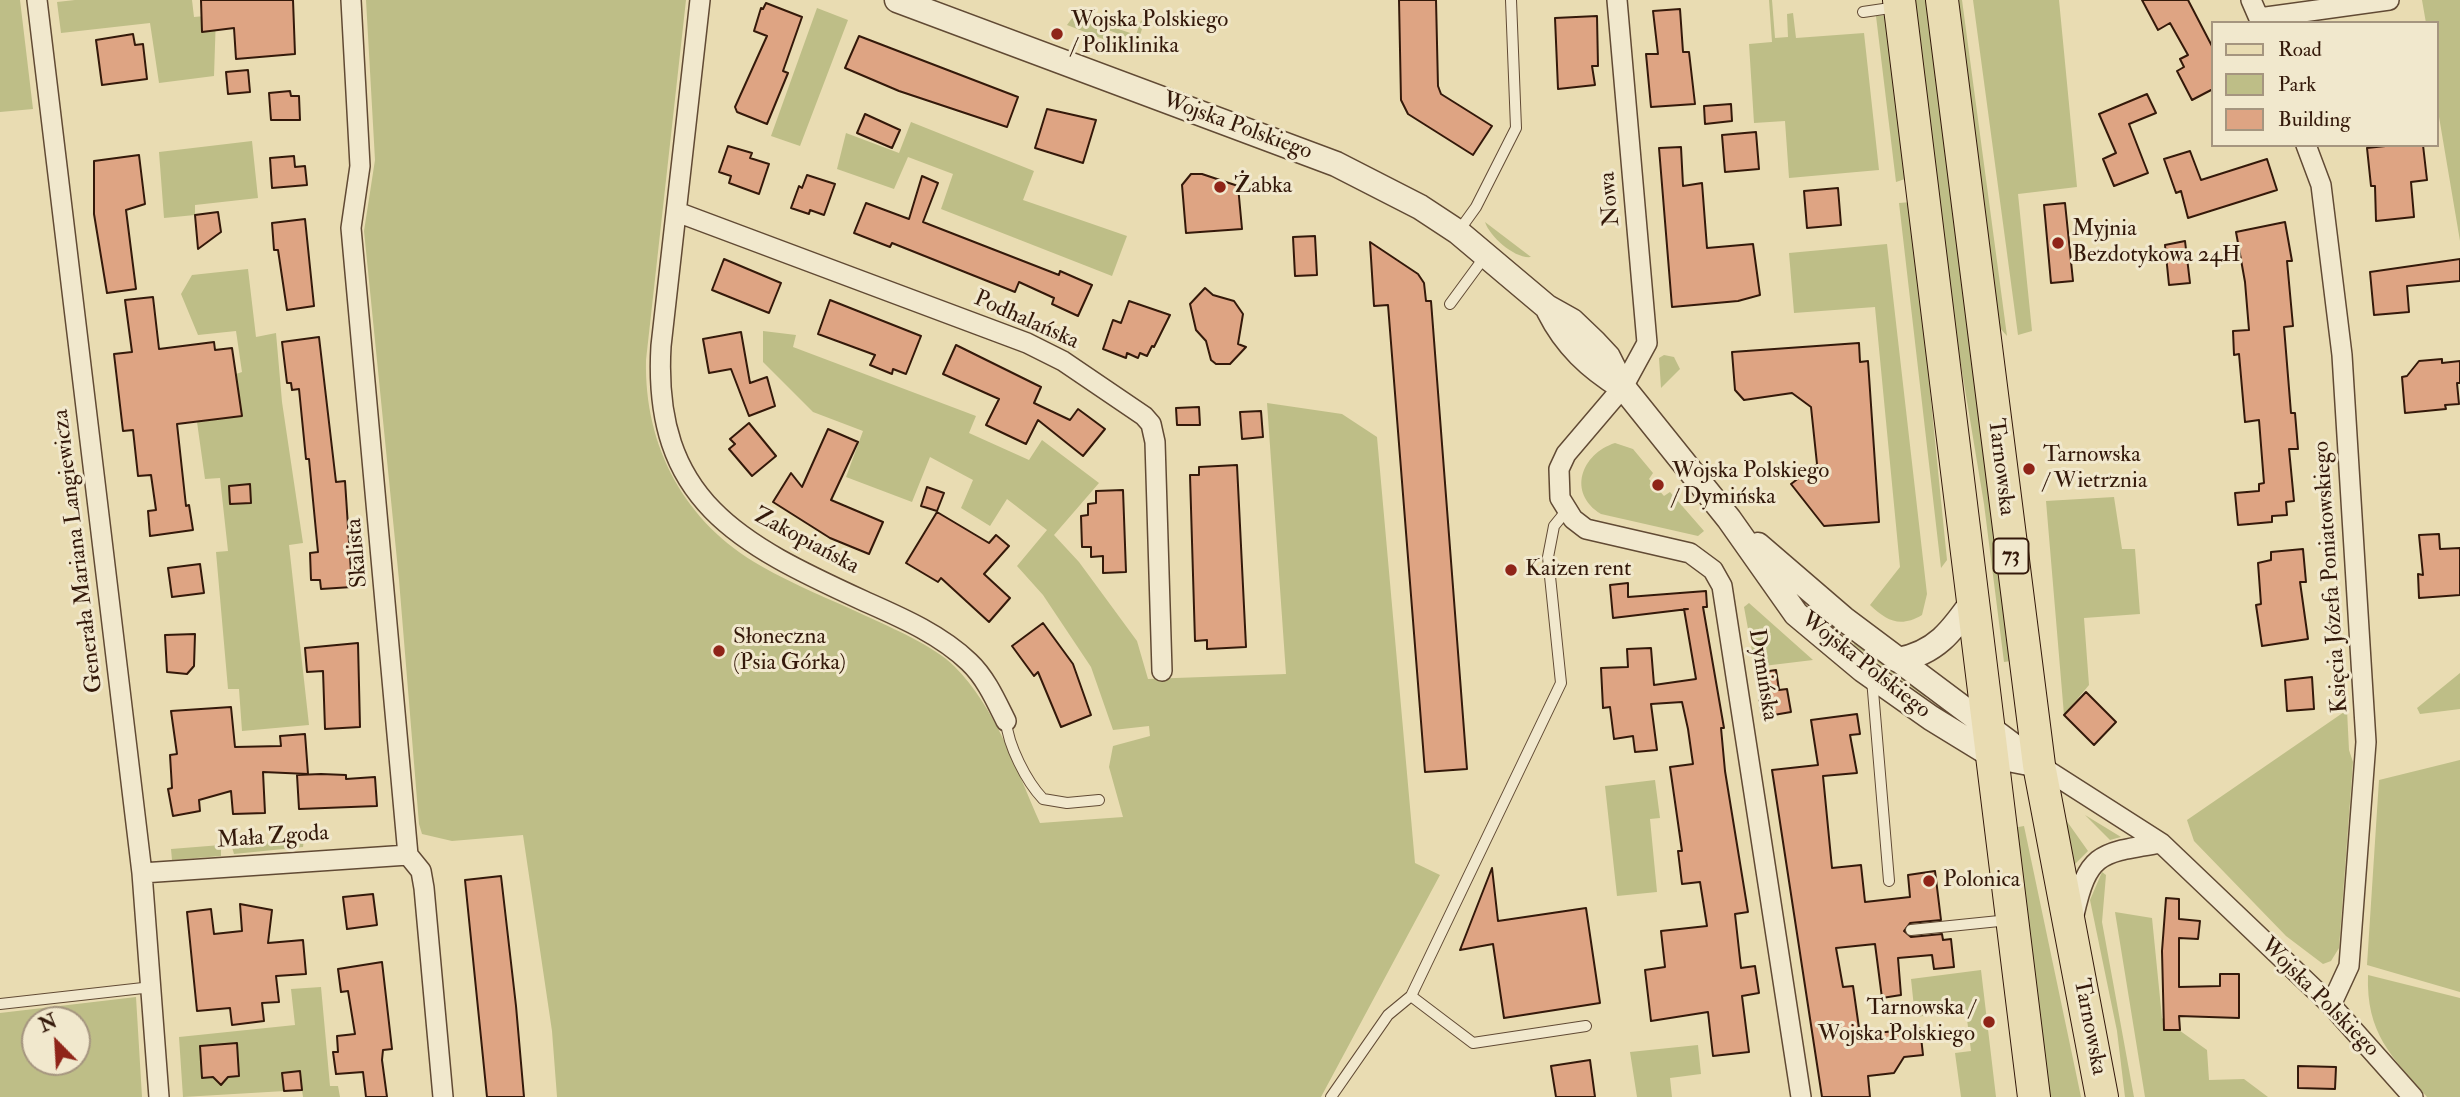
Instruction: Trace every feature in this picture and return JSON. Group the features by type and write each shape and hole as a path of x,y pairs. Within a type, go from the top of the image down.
{"main road":[{"name":"Tarnowska","path":"1942,0 2039,765 2102,1097"},
{"name":"Tarnowska","path":"1899,3 2034,1097"}],"street":[{"name":"Generała Mariana Langiewicza","path":"37,0 142,873 159,1097"},
{"name":"Skalista","path":"351,0 360,166 351,228 384,558 408,855 421,871 424,888 443,1097"},
{"name":"Zakopiańska","path":"700,0 659,375 667,427 689,480 712,513 760,550 896,615 958,653 979,674 1006,721"},
{"name":"Wojska Polskiego","path":"897,0 1336,164 1420,207 1458,232 1547,307 1572,321 1594,341 1608,357 1623,387 1729,519 1796,614 1871,676 2039,765 2161,843 2332,1005 2413,1097"},
{"name":"Nowa","path":"1617,0 1647,333 1647,343 1623,387"},
{"path":"2250,0 2260,20 2389,0"},
{"name":"Księcia Józefa Poniatowskiego","path":"2307,147 2321,186 2342,355 2366,742 2349,965 2332,1005"},
{"name":"Podhalańska","path":"677,212 1027,343 1063,361 1144,416 1151,424 1155,442 1162,671"},
{"path":"1567,510 1560,498 1559,469 1593,419 1623,387"},
{"name":"Dymińska","path":"1567,510 1586,529 1689,553 1713,570 1722,586 1801,1097"},
{"name":"Wojska Polskiego","path":"1729,519 1844,620 1898,660 1991,741"},
{"path":"1898,660 1918,657 1948,636 1973,601"},
{"path":"2070,930 2081,883 2096,861 2115,851 2161,843"},
{"name":"Mała Zgoda","path":"142,873 408,855"}],"lane":[{"path":"1458,232 1476,207 1516,128 1511,0"},
{"path":"1863,12 1899,3"},
{"path":"1450,304 1486,254"},
{"path":"1331,1097 1388,1015 1411,996 1561,684 1548,557 1554,526 1567,510"},
{"path":"1871,676 1889,881"},
{"name":"Zakopiańska","path":"1006,721 1007,733 1032,784 1043,799 1057,803 1099,800"},
{"path":"1912,930 2012,920"},
{"path":"0,1003 152,986"},
{"path":"1411,996 1473,1043 1586,1026"}],"green space":[{"path":"0,0 20,0 33,109 0,112"},
{"path":"192,0 194,17 216,15 214,76 159,83 150,23 61,33 57,2"},
{"path":"366,0 686,0 646,360 652,423 661,452 674,480 691,505 711,528 734,548 787,580 912,638 954,666 982,701 993,720 1040,823 1123,817 1109,767 1113,746 1150,736 1149,726 1113,730 1091,667 1043,595 1017,566 1047,530 1007,499 990,526 961,508 973,480 930,457 912,502 846,477 863,431 813,412 763,362 763,331 796,335 793,347 976,416 969,433 1029,460 1042,440 1099,483 1054,535 1079,562 1137,641 1148,679 1286,674 1267,403 1342,414 1377,437 1415,863 1440,875 1321,1097 557,1097 552,1031 523,835 452,841 422,834 419,824 399,580 364,231 375,160"},
{"path":"1769,0 1772,0 1775,38 1788,37 1787,14 1793,13 1796,38 1864,33 1879,170 1789,178 1785,121 1754,123 1749,44 1772,42"},
{"path":"1913,0 1927,0 2011,661 2004,662 1984,504 1950,299"},
{"path":"1958,0 1962,0 2007,336 1999,327"},
{"path":"1973,0 2059,0 2077,187 2018,194 2032,331 2018,335"},
{"path":"2422,0 2460,0 2460,241 2439,117 2439,21 2426,21"},
{"path":"817,8 848,20 800,146 771,136"},
{"path":"1075,14 1136,35 1141,20 1144,23 1138,41 1108,30 1106,33 1137,45 1134,51 1067,25"},
{"path":"1889,15 1908,178 1896,182 1876,16"},
{"path":"911,122 1034,171 1023,200 1127,236 1112,276 941,209 953,174 908,157 894,189 837,169 846,133 899,153"},
{"path":"252,141 258,198 195,205 195,215 164,218 159,152"},
{"path":"1911,202 1947,560 1941,568 1899,203"},
{"path":"1485,222 1531,257 1525,257 1504,246"},
{"path":"1887,244 1927,594 1922,615 1900,622 1888,619 1870,605 1900,567 1875,307 1794,313 1789,253"},
{"path":"248,269 256,337 276,333 282,402 303,543 289,545 309,725 242,731 239,689 228,689 216,552 228,551 220,478 205,479 197,422 242,416 236,374 242,372 236,331 198,335 181,294 192,275"},
{"path":"1664,355 1674,357 1680,369 1661,388 1659,358"},
{"path":"1615,443 1633,449 1653,473 1649,479 1664,496 1670,492 1704,531 1698,536 1601,514 1590,505 1584,496 1582,475 1594,456"},
{"path":"2114,497 2122,549 2135,549 2140,614 2084,618 2089,685 2064,715 2046,501"},
{"path":"1749,603 1813,660 1755,667 1744,607"},
{"path":"1855,639 1928,692 1925,697 1854,645"},
{"path":"2460,673 2460,709 2420,714 2417,708"},
{"path":"2347,710 2349,750 2353,762 2339,948 2331,961 2323,964 2286,936 2194,841 2187,820"},
{"path":"2460,760 2460,992 2367,965 2379,780"},
{"path":"1655,780 1660,818 1650,819 1657,892 1617,896 1605,786"},
{"path":"2085,815 2121,837 2110,840"},
{"path":"2066,820 2088,851 2074,865 2061,821"},
{"path":"2024,826 2081,1097 2047,1097 2013,828"},
{"path":"304,839 303,847 234,854 231,844"},
{"path":"221,845 221,856 172,860 171,849"},
{"path":"2102,872 2106,875 2102,922 2134,1097 2125,1097 2117,1031 2090,900"},
{"path":"2115,912 2152,918 2162,1018 2207,1050 2209,1080 2244,1079 2268,1097 2145,1097"},
{"path":"1981,970 1996,1097 1961,1097 1955,1053 1971,1051 1966,1011 1915,1017 1911,979"},
{"path":"2368,975 2460,998 2460,1097 2427,1097 2392,1056 2371,1013"},
{"path":"321,987 330,1086 338,1086 340,1097 303,1097 302,1090 183,1097 179,1037 295,1025 291,989"},
{"path":"136,997 142,1097 0,1097 0,1013 21,1011 21,1076 91,1076 91,1006 60,1006"},
{"path":"1698,1045 1701,1074 1670,1078 1672,1097 1637,1097 1630,1052"}],"building":[{"path":"201,0 293,0 295,54 236,59 234,28 202,32"},
{"path":"1399,0 1436,0 1438,86 1441,94 1492,126 1473,155 1408,114 1401,100"},
{"path":"2142,0 2188,0 2212,46 2212,90 2192,100 2177,71 2184,67 2180,59 2188,55 2170,23 2158,30"},
{"path":"766,3 802,17 783,71 788,73 767,124 737,112 735,107 767,36 754,31 761,8 763,9"},
{"path":"1680,9 1683,52 1689,52 1695,104 1651,107 1646,54 1658,54 1653,11"},
{"path":"1597,16 1598,66 1592,66 1595,85 1558,89 1555,18"},
{"path":"133,34 135,45 143,44 147,79 102,85 96,40"},
{"path":"859,36 1018,97 1007,127 899,91 845,68"},
{"path":"248,70 250,92 228,94 226,72"},
{"path":"290,91 291,96 299,96 300,120 271,120 269,93"},
{"path":"2147,94 2156,113 2129,124 2148,173 2114,186 2103,159 2116,153 2099,114"},
{"path":"1731,104 1732,121 1705,124 1704,106"},
{"path":"1047,109 1096,120 1083,163 1035,148"},
{"path":"865,114 900,130 892,148 857,133"},
{"path":"1756,132 1759,169 1725,172 1722,135"},
{"path":"728,146 752,153 750,158 769,164 759,194 729,183 731,176 719,172"},
{"path":"1681,147 1683,186 1702,183 1707,248 1753,244 1760,295 1738,301 1672,307 1659,148"},
{"path":"2423,147 2427,180 2411,182 2414,217 2376,221 2375,186 2371,186 2367,148"},
{"path":"2190,151 2201,180 2267,159 2277,190 2188,218 2181,191 2176,193 2164,159"},
{"path":"139,155 145,204 126,210 136,289 107,293 94,214 94,161"},
{"path":"294,156 295,167 305,166 307,185 272,188 270,158"},
{"path":"1191,174 1202,174 1238,186 1242,229 1186,233 1182,185"},
{"path":"807,175 835,184 824,215 810,210 809,214 791,208 799,186 802,188"},
{"path":"922,176 938,183 923,222 1059,275 1060,271 1092,285 1078,316 1052,304 1054,298 1019,282 1015,292 892,243 890,247 854,233 866,203 909,219"},
{"path":"1838,188 1841,225 1807,228 1804,191"},
{"name":"Myjnia Bezdotykowa 24H","path":"2065,203 2073,281 2051,283 2044,205"},
{"path":"218,212 221,232 198,249 195,215"},
{"path":"305,219 314,306 287,310 278,250 274,250 272,223"},
{"path":"2285,222 2292,261 2287,261 2293,326 2284,327 2291,413 2295,413 2298,449 2289,449 2294,501 2286,502 2287,515 2272,516 2272,522 2238,525 2235,493 2259,491 2259,484 2264,483 2259,420 2245,422 2239,354 2234,355 2233,331 2249,330 2245,282 2236,232"},
{"path":"1315,236 1317,275 1295,276 1293,237"},
{"path":"2185,241 2190,283 2169,285 2165,245"},
{"path":"1370,242 1418,274 1424,283 1426,301 1431,301 1467,769 1425,772 1388,305 1374,306"},
{"path":"724,259 781,283 769,313 712,290"},
{"path":"2460,259 2460,281 2407,286 2409,312 2374,315 2370,272"},
{"path":"1205,288 1213,295 1234,301 1243,314 1238,344 1246,347 1230,364 1216,364 1211,360 1206,341 1196,330 1190,304"},
{"path":"153,297 159,349 214,342 215,350 232,348 242,416 177,424 186,506 189,505 193,530 150,536 148,511 156,510 151,475 138,476 133,430 123,431 114,354 132,352 125,300"},
{"path":"830,300 921,336 906,374 893,369 892,374 870,365 875,355 818,334"},
{"path":"1129,301 1170,315 1147,356 1140,353 1138,358 1127,353 1126,358 1103,349 1113,320 1121,323"},
{"path":"741,332 750,383 767,377 775,406 749,416 731,369 709,373 703,339"},
{"path":"319,337 336,482 345,481 352,587 321,589 320,580 311,580 310,553 318,552 309,459 306,459 299,389 292,390 291,383 287,383 282,342"},
{"path":"1859,343 1860,362 1868,361 1879,522 1824,526 1791,484 1817,464 1811,407 1792,393 1744,400 1735,390 1732,352"},
{"path":"956,345 1041,387 1034,403 1070,420 1078,409 1105,429 1083,456 1038,420 1026,444 986,425 999,399 943,374"},
{"path":"2442,359 2442,363 2460,361 2460,383 2457,383 2459,404 2445,405 2446,409 2405,413 2402,377 2407,376 2419,361"},
{"path":"1199,407 1200,425 1177,425 1176,408"},
{"path":"1261,411 1263,437 1242,439 1240,412"},
{"path":"749,423 776,456 752,476 729,449 735,444 730,439"},
{"path":"828,429 858,442 831,500 883,522 869,554 830,538 773,502 791,473 802,487"},
{"path":"1237,465 1246,647 1207,649 1207,640 1195,641 1190,475 1199,475 1199,467"},
{"path":"250,484 251,503 230,504 229,486"},
{"path":"927,487 944,493 937,511 921,506"},
{"path":"1123,490 1126,572 1103,573 1103,556 1091,557 1091,547 1082,547 1081,516 1088,515 1088,504 1096,503 1096,491"},
{"path":"937,512 989,543 996,535 1009,546 984,574 1010,598 989,622 941,578 938,582 906,563"},
{"path":"2439,534 2440,549 2460,548 2460,595 2419,598 2418,574 2423,575 2419,535"},
{"path":"2303,549 2306,582 2300,582 2308,639 2262,646 2256,605 2261,604 2258,563 2271,560 2271,552"},
{"path":"200,564 204,593 172,597 168,568"},
{"path":"1628,583 1628,597 1706,591 1707,607 1703,607 1724,728 1721,728 1725,771 1748,912 1735,914 1741,968 1755,966 1759,993 1742,996 1749,1052 1713,1056 1708,1012 1651,1021 1645,970 1665,967 1661,931 1707,926 1700,882 1682,884 1678,851 1682,851 1670,767 1693,764 1682,702 1651,704 1657,750 1635,752 1633,736 1614,739 1610,707 1603,708 1601,668 1628,667 1627,649 1651,648 1654,685 1696,679 1684,609 1613,618 1610,585"},
{"path":"1043,623 1073,664 1091,715 1061,727 1038,672 1034,676 1012,646"},
{"path":"195,634 194,666 187,674 167,672 165,635"},
{"path":"358,643 360,727 325,729 323,671 307,672 305,648"},
{"path":"1776,670 1779,690 1787,689 1791,712 1762,717 1756,673"},
{"path":"2312,677 2314,709 2287,711 2285,680"},
{"path":"2086,692 2116,722 2094,745 2064,715"},
{"path":"231,707 235,747 281,746 280,736 305,734 308,774 263,772 265,813 233,814 231,791 199,800 200,811 173,816 168,789 172,788 170,755 177,754 171,711"},
{"path":"1857,714 1860,734 1850,735 1857,773 1823,776 1832,868 1861,865 1865,902 1910,897 1908,875 1935,871 1941,920 1910,923 1904,931 1911,937 1942,934 1943,940 1951,939 1954,967 1934,969 1932,955 1898,958 1901,995 1882,998 1875,944 1836,948 1843,987 1853,986 1860,1035 1920,1028 1923,1055 1904,1057 1894,1073 1868,1076 1870,1097 1822,1097 1772,770 1818,765 1811,720"},
{"path":"297,775 346,775 346,779 375,777 377,806 299,809"},
{"path":"1492,868 1498,921 1586,908 1600,1003 1504,1018 1493,944 1460,950"},
{"path":"501,876 524,1097 487,1097 465,880"},
{"path":"373,894 377,925 347,929 343,897"},
{"path":"2166,898 2179,899 2179,919 2200,921 2198,939 2179,938 2179,987 2220,986 2220,974 2239,974 2239,1018 2179,1016 2180,1030 2164,1030 2162,951"},
{"path":"240,904 272,910 268,943 303,940 306,974 276,976 279,1002 262,1003 264,1021 232,1025 230,1008 197,1011 187,912 211,909 214,934 242,931"},
{"path":"382,962 392,1049 383,1050 387,1097 366,1097 363,1072 336,1074 333,1052 338,1052 337,1036 355,1034 348,991 341,992 338,969"},
{"path":"237,1043 239,1076 228,1077 221,1085 213,1077 202,1078 200,1046"},
{"path":"1590,1060 1595,1097 1556,1097 1551,1066"},
{"path":"2298,1066 2336,1067 2335,1089 2298,1088"},
{"path":"300,1071 302,1090 284,1091 282,1073"}],"place":[{"name":"Wojska Polskiego / Poliklinika","path":"1057,34"},
{"name":"Żabka","path":"1220,187"},
{"name":"Myjnia Bezdotykowa 24H","path":"2058,243"},
{"name":"Tarnowska / Wietrznia","path":"2029,469"},
{"name":"Wojska Polskiego / Dymińska","path":"1658,485"},
{"name":"Kaizen rent","path":"1511,570"},
{"name":"Słoneczna (Psia Górka)","path":"719,651"},
{"name":"Polonica","path":"1929,881"},
{"name":"Tarnowska / Wojska Polskiego","path":"1989,1022"}]}
